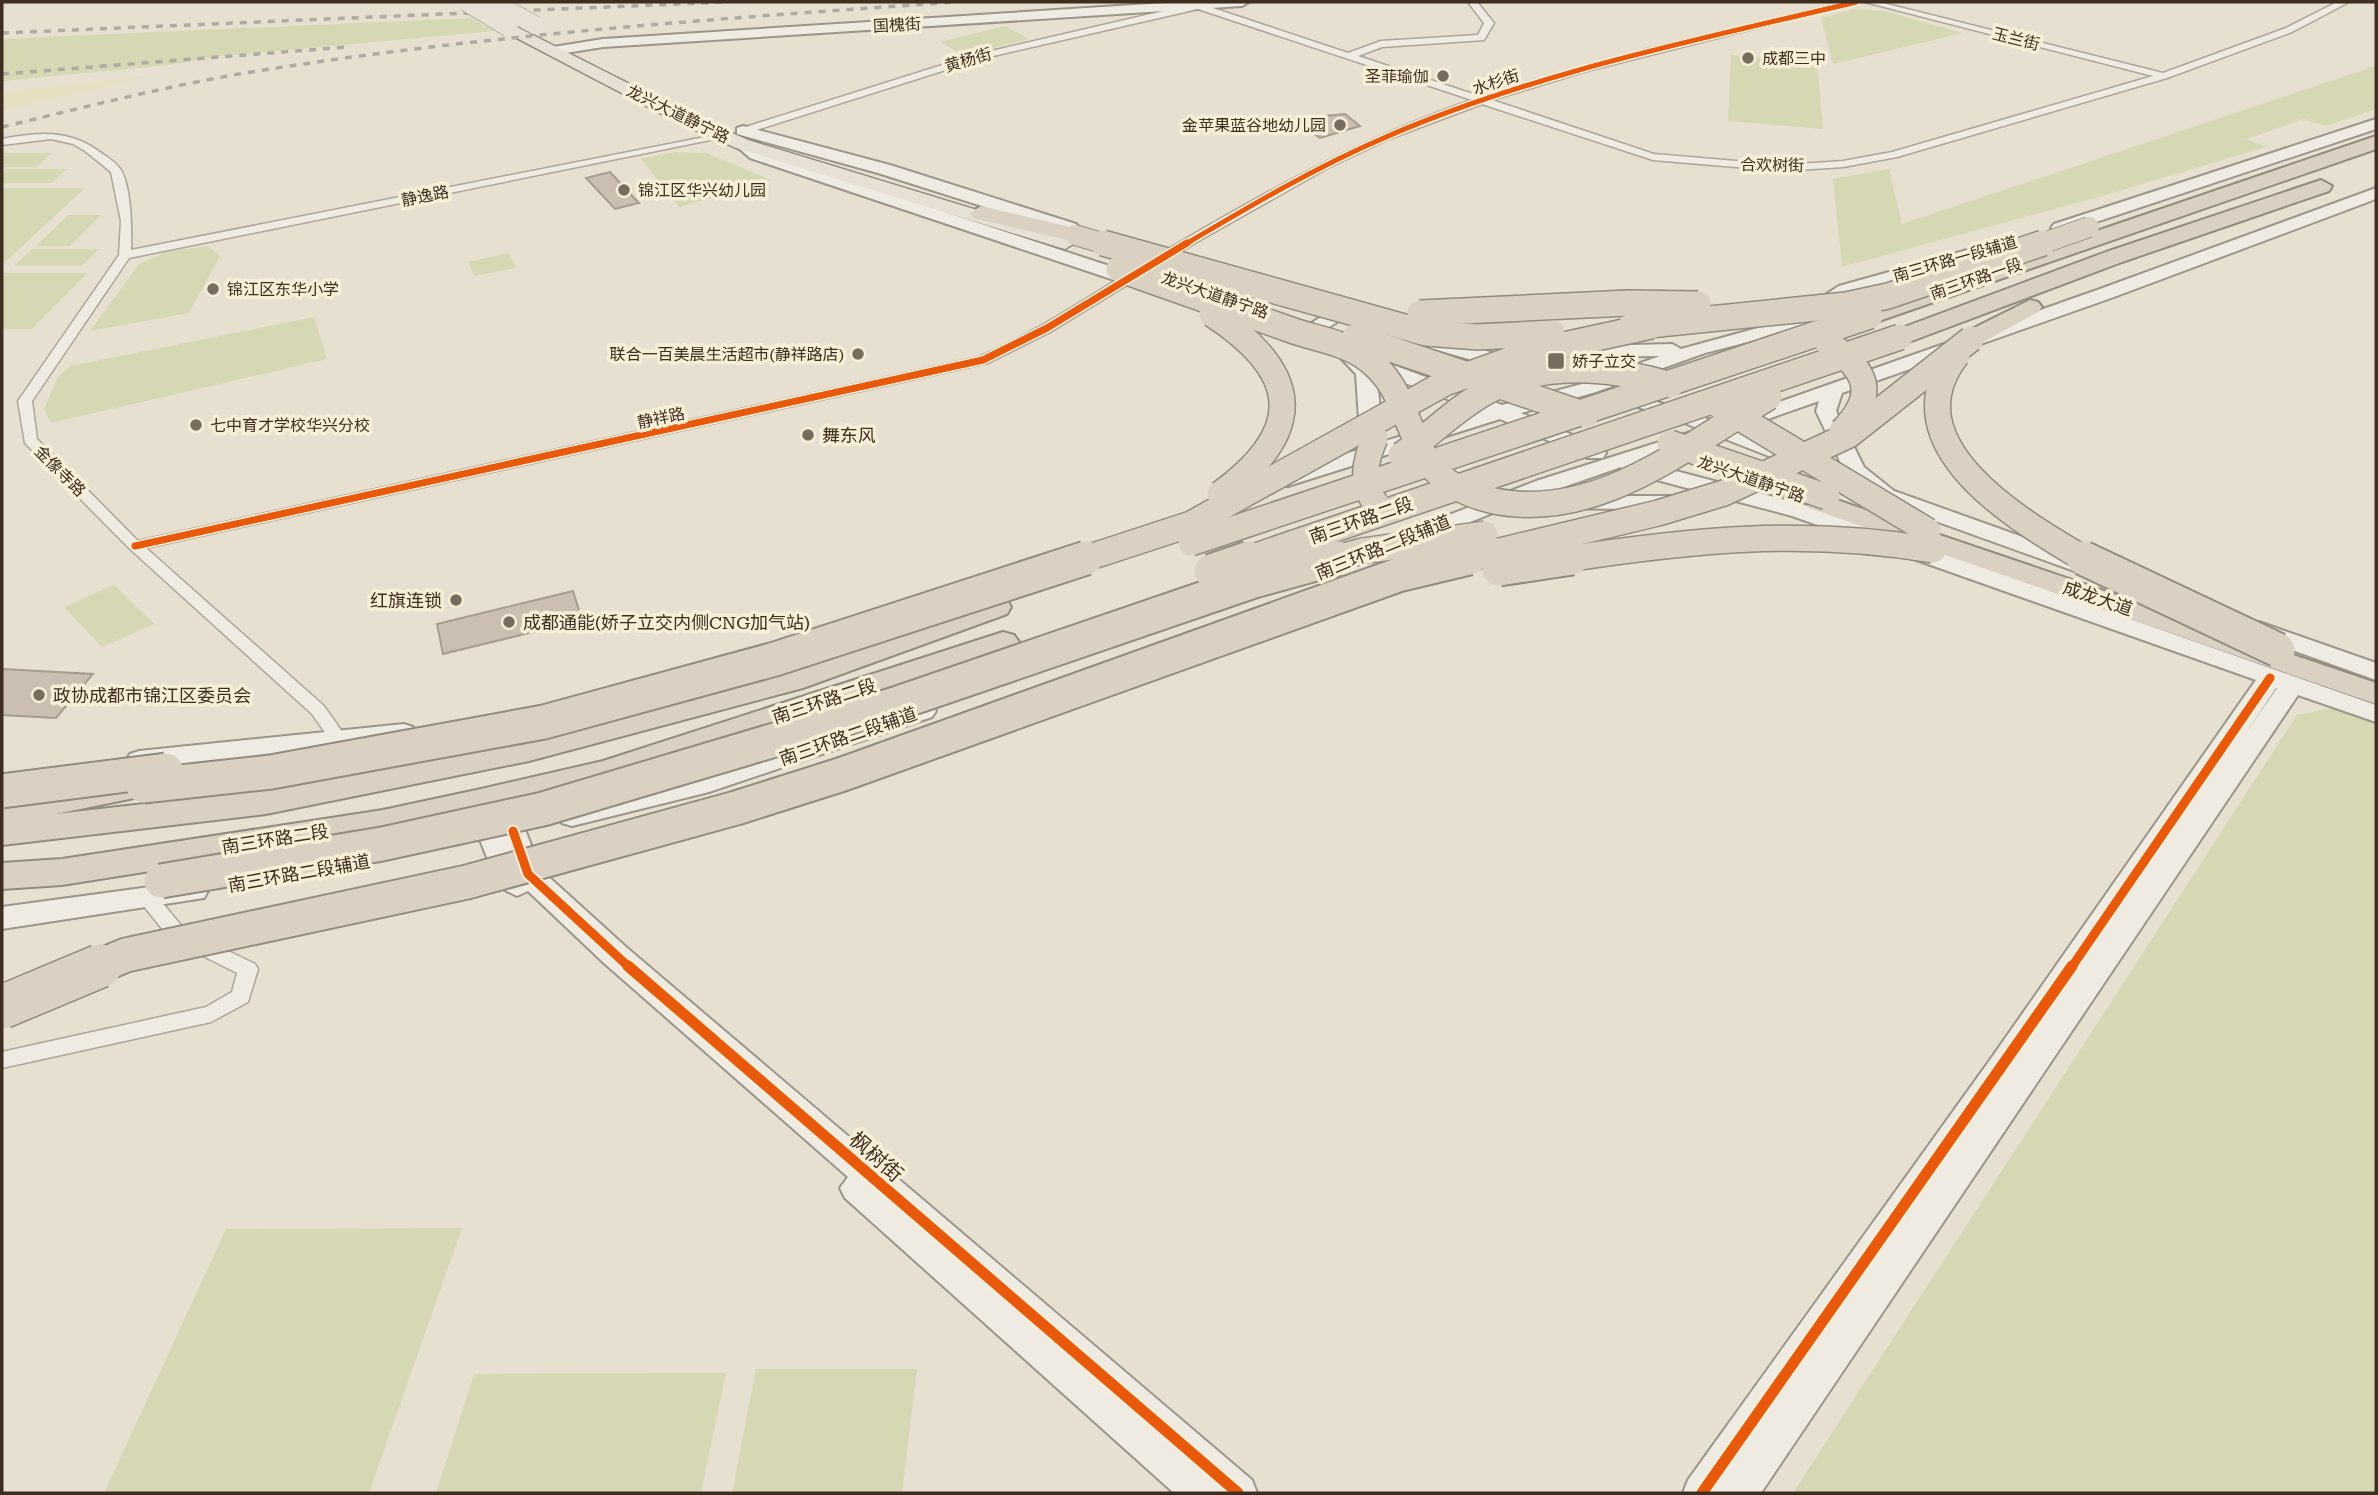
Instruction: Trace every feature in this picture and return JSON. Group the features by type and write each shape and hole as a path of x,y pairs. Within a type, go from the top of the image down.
{"highway":[{"name":"南三环路一段","path":"1576,415 2376,142"},
{"name":"南三环路一段","path":"1622,431 1900,337 2082,268 2331,182 2320,197 2298,212 2084,286 2011,315 1971,339"},
{"path":"1008,228 1286,295 1426,333 1478,337 1651,326 1834,306 1888,296 2158,205 2244,186"},
{"path":"981,213 1066,241 1175,290 1362,355 1386,376 1397,392 1425,458 1436,472 1472,494 1513,507 1566,505 1623,484 1762,401 1868,347"},
{"name":"龙兴大道静宁路","path":"1066,241 1815,504"},
{"path":"1108,551 1163,529 1245,478 1273,439 1281,406 1281,387 1272,368 1256,346 1175,290"},
{"path":"1286,295 1396,312 1454,313 1616,302 1672,302 1718,305 1768,315 1799,326 1857,365 1864,388 1862,407 1847,426 1812,454"},
{"path":"2,816 27,808 143,786 271,772 544,722 775,659 1191,524 1238,502 1420,395 1509,359 1575,340 1651,326"},
{"path":"2,1007 126,956 467,882 736,808 843,774 1398,575 1658,513 1724,493 1849,436 1971,339"},
{"path":"1971,339 1949,364 1939,393 1941,431 1964,471 2001,506 2041,535 2280,668"},
{"path":"1293,510 1378,469 1415,447 1486,392 1508,381 1535,374 1601,369 1647,376 1722,406 1816,466 1928,531"},
{"path":"1397,408 1380,429 1364,464 1370,498 1391,519 1451,548 1504,555 1611,552"},
{"name":"南三环路二段","path":"2,833 314,794 529,750 792,681 996,607 1576,415"},
{"name":"南三环路二段","path":"2,876 62,872 383,822 608,771 1003,642 1622,431"},
{"name":"成龙大道","path":"1815,504 1928,531 2280,668 2376,683"},
{"name":"成龙大道","path":"1815,504 2280,668 2376,694"},
{"path":"892,705 1254,581 1362,551 1414,542 1658,513"},
{"path":"2,898 155,890 383,844 543,809 892,705 1248,611 1611,552 1714,538 1778,534 1842,536 1905,544 2006,572 2280,668"},
{"path":"2,791 282,755 461,736"},
{"path":"184,771 314,794"}],"main road":[{"name":"龙兴大道静宁路","path":"467,2 553,51 736,137 1008,228"},
{"name":"龙兴大道静宁路","path":"493,2 736,137 981,213"},
{"name":"国槐街","path":"553,51 575,46 1242,2"},
{"name":"南三环路一段辅道","path":"1501,412 1589,388 1698,349 1783,326 1804,317 1846,290 2057,230 2376,124"},
{"path":"736,137 871,165 1038,220 1347,306 1382,317 1437,344 1671,411 1887,496 2376,672"},
{"path":"736,137 756,155 1348,355 1501,412 1612,461 1815,504"},
{"path":"2376,194 2373,198 2376,204"},
{"path":"1666,446 1833,390 2376,194"},
{"path":"2318,214 2350,209 2376,213"},
{"path":"1276,331 1312,331 1347,306"},
{"path":"1437,344 1461,350 1616,352 1698,349"},
{"path":"1298,475 1357,447 1367,438 1366,372 1348,355"},
{"path":"1833,390 1826,411 1854,470 1887,496"},
{"path":"2,784 184,771 323,756 526,716 757,657 934,594 1129,535 1298,475 1357,459 1501,412"},
{"name":"南三环路二段辅道","path":"2,918 155,890 398,856 699,785 845,739 1364,558 1467,513 1612,461 1666,446"},
{"path":"1357,459 1404,453 1452,456 1475,467 1485,482 1467,513"},
{"path":"1494,504 1815,504"},
{"path":"2280,668 2376,714"},
{"path":"1702,1493 2280,668"},
{"path":"1738,1493 2280,668"},
{"path":"2,775 339,740 526,716"},
{"name":"枫树街","path":"502,833 509,880 1202,1493"},
{"name":"枫树街","path":"502,833 528,874 615,955 1238,1493"}],"street":[{"path":"1351,55 1381,44 1481,38 1489,23 1472,2"},
{"name":"水杉街","path":"1170,255 1323,167 1425,121 1555,77 1856,2"},
{"name":"玉兰街","path":"1869,2 2163,76"},
{"name":"合欢树街","path":"1198,6 1653,157 1783,168 1843,164 1893,155 2163,76 2289,30 2344,2"},
{"name":"黄杨街","path":"736,137 977,57 1198,6"},
{"path":"2,142 59,135 78,140 96,151 116,171 127,221 125,255"},
{"name":"静逸路","path":"125,255 736,137"},
{"name":"金像寺路","path":"125,255 25,401 30,440 135,546 318,710 339,740"},
{"name":"静祥路","path":"135,546 983,360 1026,344 1170,255"},
{"path":"2,1060 211,1014 241,996 248,969 178,935 155,890"}],"shaded area":[{"path":"151,76 2,111 2,92"}],"green space":[{"path":"1854,9 1884,11 1963,33 1833,64 1821,18"},
{"path":"470,18 494,31 220,56 168,65 2,81 2,39"},
{"path":"1005,26 1029,39 963,55 940,42"},
{"path":"1731,55 1817,62 1823,129 1728,121"},
{"path":"2376,66 2376,109 2326,126 2304,119 2246,139 2266,147 2102,196 1842,267 1833,179 1889,169 1902,224"},
{"path":"675,152 706,153 771,180 679,207 641,159"},
{"path":"2,153 52,153 36,167 2,167"},
{"path":"5,169 67,169 51,183 2,183"},
{"path":"2,188 85,188 3,264"},
{"path":"68,215 101,215 70,246 36,246"},
{"path":"207,246 220,256 189,313 90,331 139,264 167,252"},
{"path":"32,249 99,249 82,266 14,266"},
{"path":"509,253 516,268 474,276 468,262"},
{"path":"2,273 88,273 32,329 2,329"},
{"path":"314,317 327,359 51,423 44,409 58,377 70,366"},
{"path":"114,585 154,624 102,647 64,607"},
{"path":"2333,708 2376,723 2376,1493 1793,1493 2297,715"},
{"path":"462,1228 369,1493 104,1493 226,1229"},
{"path":"756,1369 917,1369 902,1493 732,1493"},
{"path":"726,1373 701,1493 436,1493 474,1374"}],"building":[{"name":"金苹果蓝谷地幼儿园","path":"1345,114 1360,126 1320,138 1291,119"},
{"name":"锦江区华兴幼儿园","path":"610,172 639,203 615,209 586,178"},
{"name":"成都通能(娇子立交内侧CNG加气站)","path":"573,591 582,620 443,654 437,624"},
{"name":"政协成都市锦江区委员会","path":"2,669 93,674 56,718 2,715"}],"railway":[{"path":"2,33 723,2"},
{"path":"2,127 209,80 328,60 685,22 954,2"},
{"path":"2,74 347,47"}],"cycle path":[{"path":"135,546 983,360 1027,340 1278,191 1385,137 1450,111 1584,69 1856,2"},
{"path":"1702,1493 2001,1069 2270,678"},
{"path":"513,831 528,874 615,955 1238,1493"}],"place":[{"name":"成都三中","path":"1748,58"},
{"name":"圣菲瑜伽","path":"1443,76"},
{"name":"金苹果蓝谷地幼儿园","path":"1340,125"},
{"name":"锦江区华兴幼儿园","path":"624,190"},
{"name":"锦江区东华小学","path":"213,289"},
{"name":"联合一百美晨生活超市(静祥路店)","path":"858,354"},
{"name":"娇子立交","path":"1556,361"},
{"name":"七中育才学校华兴分校","path":"196,425"},
{"name":"舞东风","path":"808,435"},
{"name":"红旗连锁","path":"456,600"},
{"name":"成都通能(娇子立交内侧CNG加气站)","path":"509,622"},
{"name":"政协成都市锦江区委员会","path":"39,695"}]}
